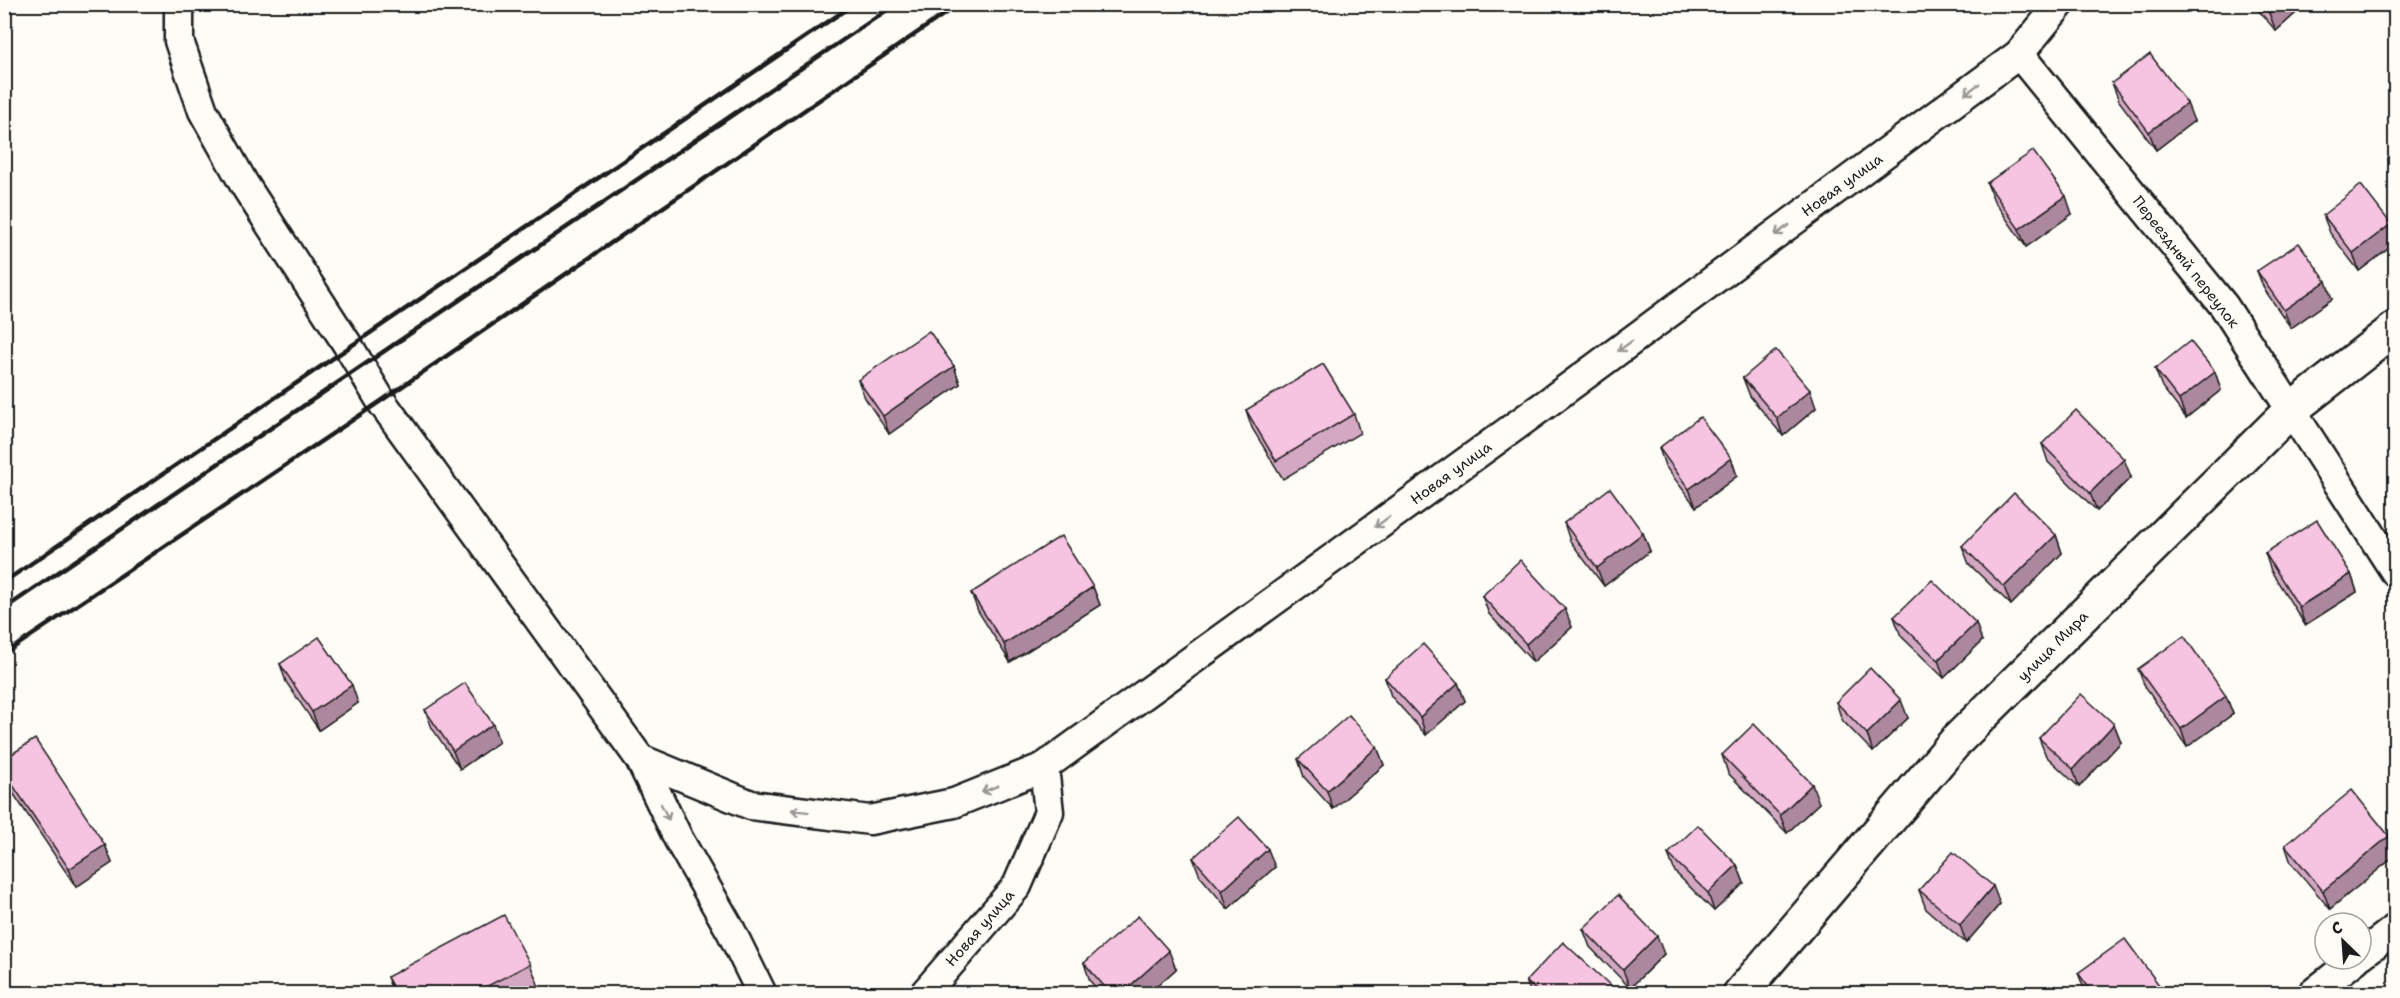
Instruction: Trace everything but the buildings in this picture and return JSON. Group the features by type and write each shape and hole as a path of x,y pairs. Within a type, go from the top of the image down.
{"street":[{"path":"179,4 180,41 203,111 244,184 381,401 640,759 679,840 731,931 762,993"},
{"name":"Новая улица","path":"924,993 1017,886 1049,812 1044,767 1546,404 2019,54 2060,4"},
{"name":"Переездный переулок","path":"2019,54 2224,306 2396,573"},
{"name":"улица Мира","path":"1740,993 1957,740 2291,410 2396,328"},
{"path":"640,759 751,805 870,820 954,803 1044,767"},
{"path":"2373,946 2396,928"},
{"path":"2312,993 2340,971"}],"railway":[{"path":"4,582 854,4"},
{"path":"4,609 896,4"},
{"path":"4,654 381,401 959,4"}]}
